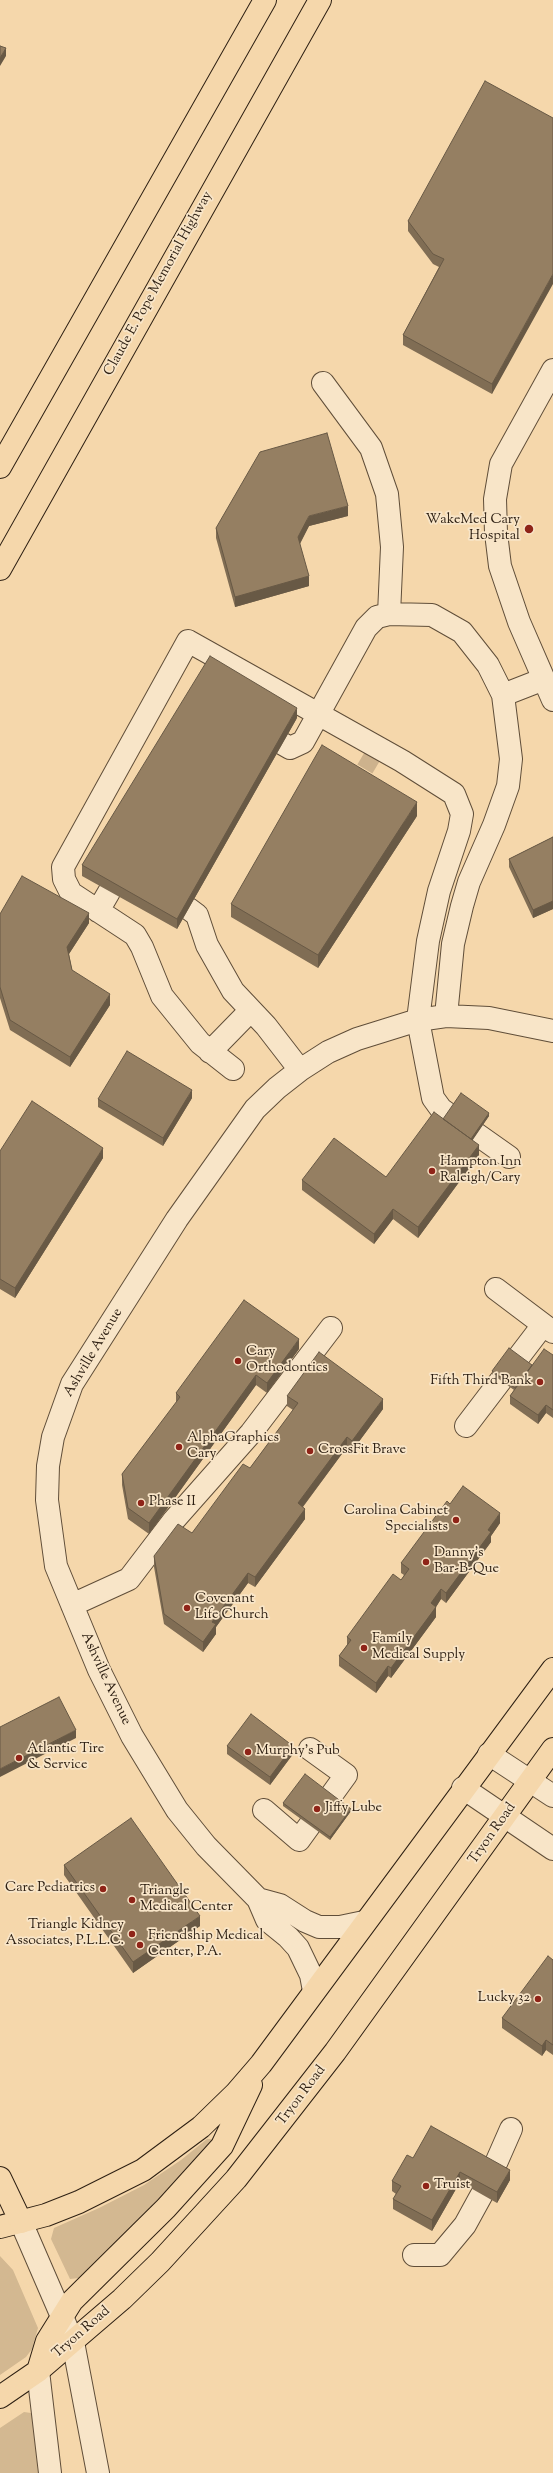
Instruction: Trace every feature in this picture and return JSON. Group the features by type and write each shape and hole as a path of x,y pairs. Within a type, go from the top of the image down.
{"main road":[{"path":"0,467 265,0"},
{"name":"Claude E. Pope Memorial Highway","path":"0,569 320,0"},
{"path":"0,2227 21,2222 79,2202 143,2170 201,2127 236,2093 261,2064 463,1788 553,1669"},
{"name":"Tryon Road","path":"0,2397 38,2371 73,2342 160,2262 236,2179 335,2052 553,1749"},
{"path":"38,2371 47,2341 61,2315 83,2288 166,2208 222,2146 261,2064"},
{"path":"0,2178 21,2222"}],"street":[{"path":"553,370 501,464 495,499 496,533 500,566 519,622 553,700"},
{"path":"323,383 371,448 387,494 392,547 389,614"},
{"path":"283,744 290,748 303,742 320,715 366,628 377,617 389,614 432,615 462,632 488,665 503,695 511,759 508,786 494,825 469,882 453,944 446,1016"},
{"path":"233,1070 200,1043 162,996 142,947 135,935 71,893 64,879 63,867 188,641 320,715 367,752 402,761 454,794 462,814 439,891 428,941 418,1020 433,1098 441,1109 509,1157"},
{"path":"503,695 544,679"},
{"path":"367,752 402,761"},
{"path":"98,911 109,892"},
{"path":"189,909 197,915 207,945 233,991 251,1010 300,1070"},
{"path":"428,941 453,944"},
{"path":"210,1052 251,1010"},
{"name":"Ashville Avenue","path":"314,1991 311,1975 298,1948 288,1936 267,1920 258,1899 206,1846 177,1810 132,1736 99,1670 56,1566 47,1500 48,1466 54,1438 72,1384 177,1219 255,1109 300,1070 328,1052 357,1039 418,1020 446,1016 489,1018 553,1030"},
{"path":"466,1426 548,1329 496,1289"},
{"path":"72,1605 129,1579 174,1520 252,1433 331,1328"},
{"path":"264,1810 299,1840 346,1775 310,1749"},
{"path":"489,1754 553,1796"},
{"path":"463,1788 553,1849"},
{"path":"258,1899 280,1904 305,1922 319,1927 340,1927 364,1922"},
{"path":"493,2170 511,2129"},
{"path":"414,2255 440,2255 465,2226 482,2194"},
{"path":"21,2222 73,2342 98,2473"},
{"path":"38,2371 50,2473"}],"shaded area":[{"path":"207,2139 212,2139 210,2144 135,2226 79,2278 70,2279 51,2239 54,2228 99,2208 144,2185 181,2160"},
{"path":"0,2256 13,2270 38,2328 32,2349 26,2357 0,2375"},
{"path":"24,2412 31,2413 33,2416 38,2473 0,2473 0,2428"}],"building":[{"path":"0,46 6,48 0,58"},
{"path":"485,81 553,118 553,274 492,384 403,335 444,259 433,254 408,221"},
{"path":"327,433 348,506 309,516 298,537 309,576 235,597 216,528 260,452"},
{"path":"210,656 297,708 177,919 82,865"},
{"path":"322,745 417,802 318,955 231,904"},
{"path":"553,837 553,901 533,910 509,859"},
{"path":"22,876 89,913 67,947 72,970 110,994 70,1057 10,1020 0,987 0,914"},
{"path":"127,1051 192,1090 163,1138 98,1099"},
{"path":"461,1093 489,1113 471,1139 443,1119"},
{"path":"32,1101 103,1148 15,1288 0,1279 0,1151"},
{"name":"Hampton Inn Raleigh/Cary","path":"434,1112 479,1145 418,1227 393,1209 374,1234 302,1180 334,1138 386,1177"},
{"path":"244,1300 299,1339 267,1383 256,1375 149,1523 128,1508 122,1474 180,1397 176,1393"},
{"path":"509,1348 532,1365 515,1388 492,1371"},
{"name":"Fifth Third Bank","path":"544,1349 553,1355 553,1410 546,1405 538,1415 510,1396"},
{"path":"319,1352 383,1399 352,1441 347,1437 298,1503 305,1509 255,1577 248,1573 212,1622 216,1624 203,1642 164,1614 154,1556 178,1524 192,1533 243,1464 250,1468 298,1403 287,1396"},
{"path":"463,1486 500,1513 488,1530 491,1532 446,1593 441,1589 431,1603 436,1607 391,1668 388,1666 376,1683 339,1656 351,1640 347,1637 393,1574 401,1580 409,1569 401,1563 447,1501 450,1504"},
{"name":"Atlantic Tire & Service","path":"59,1697 76,1730 0,1769 0,1727"},
{"path":"251,1714 293,1746 270,1777 227,1746"},
{"name":"Jiffy Lube","path":"305,1774 351,1809 330,1837 283,1803"},
{"name":"Triangle Medical Center","path":"131,1818 200,1916 133,1962 64,1865"},
{"name":"Lucky 32","path":"548,1956 553,1960 553,2045 546,2040 542,2046 502,2018"},
{"name":"Truist","path":"431,2126 510,2170 497,2192 460,2172 432,2220 393,2199 401,2186 392,2181 407,2155 413,2158"}],"tunnel":[{"path":"363,755 378,764"}],"place":[{"name":"WakeMed Cary Hospital","path":"529,529"},
{"name":"Hampton Inn Raleigh/Cary","path":"432,1171"},
{"name":"Cary Orthodontics","path":"238,1361"},
{"name":"Fifth Third Bank","path":"540,1382"},
{"name":"AlphaGraphics Cary","path":"179,1447"},
{"name":"CrossFit Brave","path":"310,1451"},
{"name":"Phase II","path":"141,1503"},
{"name":"Carolina Cabinet Specialists","path":"456,1520"},
{"name":"Danny's Bar-B-Que","path":"426,1562"},
{"name":"Covenant Life Church","path":"187,1608"},
{"name":"Family Medical Supply","path":"364,1648"},
{"name":"Murphy's Pub","path":"248,1752"},
{"name":"Atlantic Tire & Service","path":"19,1758"},
{"name":"Jiffy Lube","path":"317,1809"},
{"name":"Care Pediatrics","path":"103,1889"},
{"name":"Triangle Medical Center","path":"132,1900"},
{"name":"Triangle Kidney Associates, P.L.L.C.","path":"132,1934"},
{"name":"Friendship Medical Center, P.A.","path":"140,1945"},
{"name":"Lucky 32","path":"538,1999"},
{"name":"Truist","path":"426,2186"}]}
